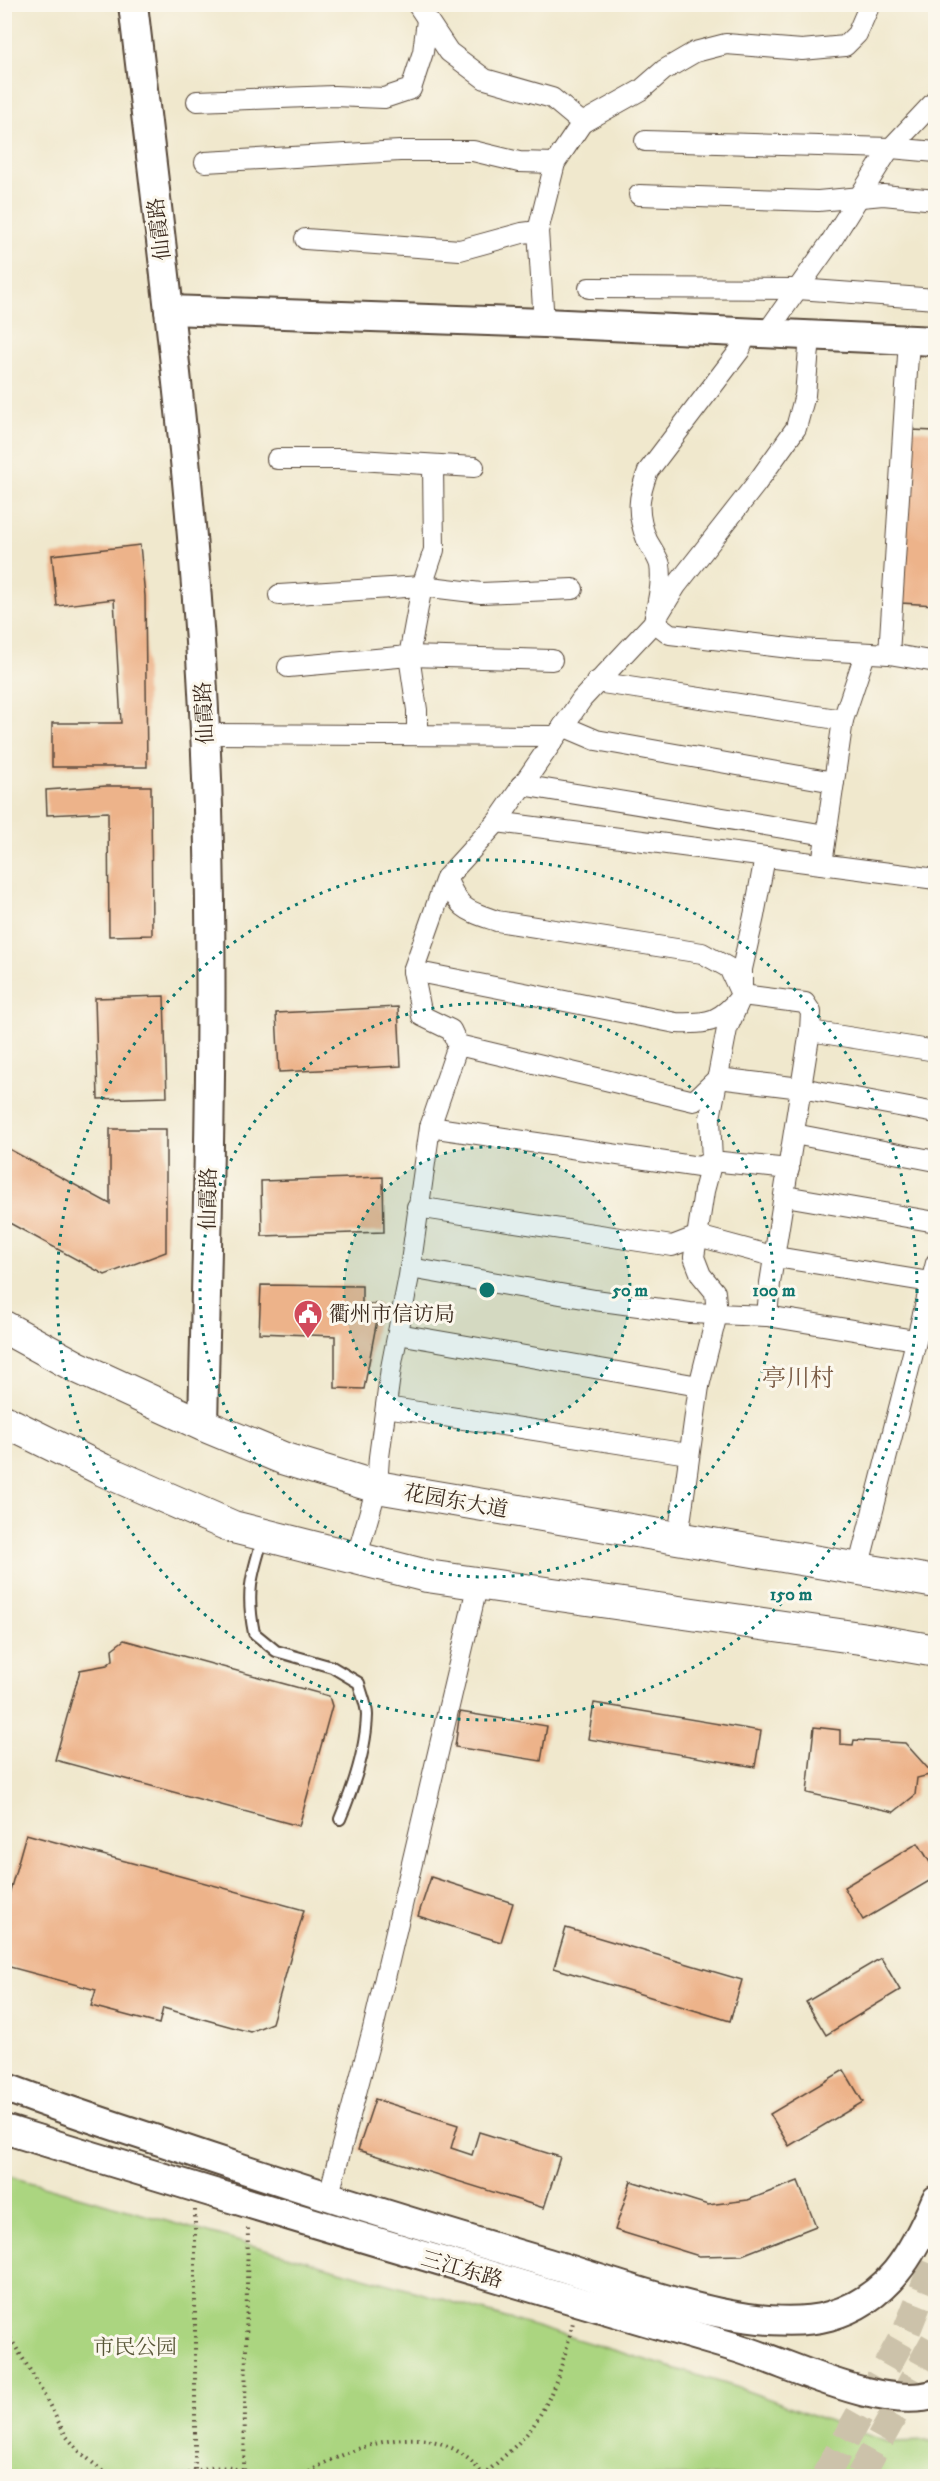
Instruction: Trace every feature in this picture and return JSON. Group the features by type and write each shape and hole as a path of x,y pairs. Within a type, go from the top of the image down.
{"main road":[{"name":"花园东大道","path":"4,1327 77,1367 203,1425 285,1459 377,1487 858,1569 926,1578"},
{"path":"4,1421 104,1470 233,1527 356,1559 427,1576 867,1639 934,1652"}],"street":[{"name":"仙霞路","path":"133,4 169,310 196,578 206,734 211,1017 203,1425"},
{"path":"544,323 538,231 555,163 582,123 641,90 664,70 696,52 726,44 802,50 845,46 857,34 870,4"},
{"path":"422,12 449,52 485,79 552,98 582,123"},
{"path":"197,101 334,96 384,98 411,89 423,52 422,12"},
{"path":"654,622 660,564 647,538 638,500 648,471 740,350 798,289 891,148 936,100"},
{"path":"645,141 891,148 936,152"},
{"path":"205,162 400,151 473,151 519,162 555,163"},
{"path":"639,195 818,201 883,195 936,200"},
{"path":"305,239 460,250 522,233 538,231"},
{"path":"589,288 798,289 936,299"},
{"path":"169,310 544,323 922,341 889,654"},
{"path":"356,1559 377,1487 386,1407 410,1268 430,1126 458,1045 451,1030 422,1016 413,971 446,878 497,822 559,731 596,682 654,622 676,586 796,429 804,403 810,337"},
{"path":"277,459 342,459 474,467"},
{"path":"417,735 417,710 409,656 422,586 434,550 433,465"},
{"path":"279,595 422,586 481,593 573,589"},
{"path":"654,622 670,634 865,654 889,654 936,662"},
{"path":"822,864 843,720 865,654"},
{"path":"288,667 409,656 552,660"},
{"path":"596,682 843,720"},
{"path":"206,734 417,735 559,731 596,740 834,782"},
{"path":"521,785 826,835"},
{"path":"497,822 936,879"},
{"path":"678,1538 699,1386 717,1314 715,1292 700,1275 694,1257 704,1191 712,1161 710,1118 727,1029 742,995 742,969 765,857"},
{"path":"446,878 455,899 468,911 497,921 702,953 715,958 729,968 742,995"},
{"path":"413,971 676,1023 697,1023 722,1017 742,995"},
{"path":"742,995 804,1003 811,1012 767,1316"},
{"path":"810,1030 936,1050"},
{"path":"458,1045 694,1101 718,1078"},
{"path":"718,1078 801,1088 936,1113"},
{"path":"430,1126 699,1167 712,1161 789,1169"},
{"path":"794,1134 936,1161"},
{"path":"785,1196 936,1222"},
{"path":"417,1207 672,1246 698,1236 776,1257 930,1282"},
{"path":"858,1569 936,1263"},
{"path":"410,1268 596,1300 690,1313 767,1316 915,1340"},
{"path":"398,1334 699,1386"},
{"path":"386,1407 688,1454"},
{"path":"328,2198 372,2033 478,1583"},
{"name":"三江东路","path":"4,2087 328,2198 672,2301 735,2315 793,2322 830,2316 864,2301 891,2281 913,2250 936,2200"},
{"name":"三江东路","path":"4,2129 248,2204 737,2348 852,2387 890,2398 928,2397"}],"lane":[{"path":"264,1535 253,1571 248,1606 254,1634 276,1651 332,1667 359,1683 367,1713 361,1756 352,1791 340,1819"}],"path":[{"path":"195,2188 195,2470"},
{"path":"244,2470 248,2204"},
{"path":"305,2476 337,2458 372,2443 415,2437 446,2444 477,2467 484,2476 532,2426 553,2388 566,2352 577,2302"},
{"path":"4,2328 36,2380 66,2436 108,2476"},
{"path":"182,2476 195,2470 227,2467 259,2476"}],"green space":[{"name":"市民公园","path":"4,2175 449,2301 736,2387 887,2442 935,2441 935,2476 5,2476"}],"building":[{"path":"911,430 936,431 936,605 901,603"},
{"path":"140,545 145,596 147,767 52,767 52,723 121,723 114,599 57,606 52,555"},
{"path":"151,786 152,935 109,936 108,812 47,815 46,790"},
{"path":"164,996 167,1097 98,1099 95,998"},
{"path":"398,1007 401,1066 279,1072 276,1013"},
{"path":"110,1129 166,1129 166,1252 105,1275 4,1220 4,1157 9,1149 110,1204"},
{"path":"383,1177 384,1232 262,1236 261,1181"},
{"path":"261,1285 362,1286 362,1304 380,1304 364,1389 335,1388 335,1336 259,1333"},
{"path":"124,1640 329,1696 332,1706 299,1826 55,1760 80,1670 107,1665 113,1660 112,1649"},
{"path":"594,1703 761,1731 755,1767 588,1739"},
{"path":"460,1712 547,1726 541,1761 455,1747"},
{"path":"814,1727 840,1730 840,1744 853,1745 854,1740 905,1743 933,1774 917,1778 915,1795 894,1812 807,1793"},
{"path":"26,1834 304,1910 272,2023 250,2032 163,2008 159,2024 91,2006 96,1990 6,1966 4,1912"},
{"path":"918,1843 936,1872 936,1877 863,1920 844,1887"},
{"path":"431,1877 513,1903 501,1942 418,1916"},
{"path":"566,1928 742,1980 730,2021 554,1968"},
{"path":"881,1958 900,1990 826,2035 806,2002"},
{"path":"844,2070 863,2102 789,2146 770,2114"},
{"path":"375,2099 458,2125 451,2148 472,2155 479,2132 560,2157 544,2208 358,2150"},
{"path":"631,2181 708,2205 748,2200 798,2181 816,2226 742,2255 699,2256 615,2230"}],"tunnel":[{"path":"825,2476 907,2330 936,2258"},
{"path":"860,2476 936,2338"}],"place":[{"name":"衢州市信访局","path":"308,1340"}],"district":[{"name":"亭川村","path":"798,1378"}]}
